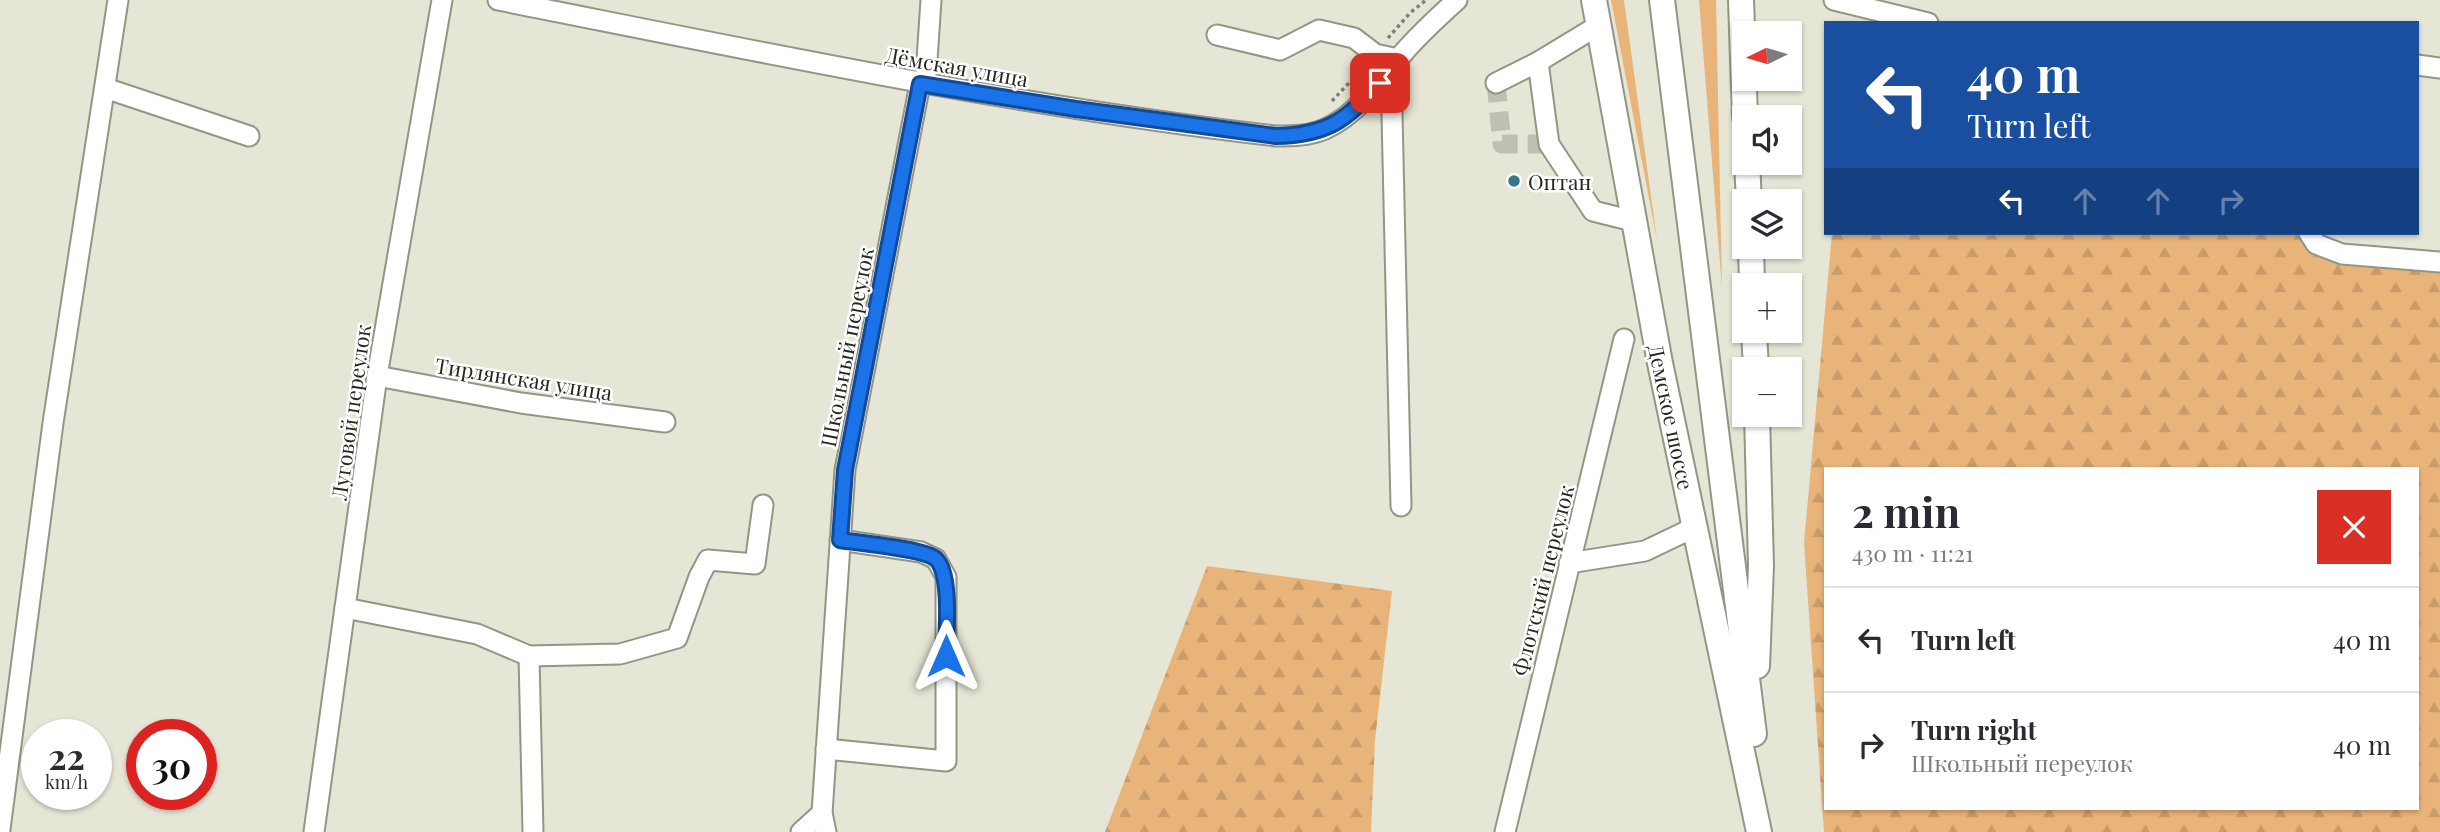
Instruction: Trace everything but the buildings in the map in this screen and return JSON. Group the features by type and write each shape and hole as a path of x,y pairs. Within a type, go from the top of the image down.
{"main road":[{"name":"Демское шоссе","path":"1594,0 1633,222 1759,832"},
{"name":"Демское шоссе","path":"1661,0 1765,832"},
{"path":"1741,0 1745,105"},
{"path":"1754,740 1761,566 1757,427"}],"street":[{"path":"0,829 53,423 118,0"},
{"name":"Луговой переулок","path":"314,832 377,376 442,0"},
{"name":"Дёмская улица","path":"498,0 920,84 1076,109 1276,136 1303,135 1325,129 1339,120 1370,95 1457,0"},
{"name":"Школьный переулок","path":"824,822 826,749 845,470 920,84 926,75 931,0"},
{"path":"1834,0 1920,21"},
{"path":"1496,83 1538,62 1599,25"},
{"path":"1217,35 1280,50 1319,30 1354,38 1395,65 1401,506"},
{"path":"1538,62 1549,144 1593,211 1633,222"},
{"path":"2419,65 2440,68"},
{"path":"105,88 248,136"},
{"path":"2310,235 2316,244 2342,254 2440,262"},
{"name":"Флотский переулок","path":"1505,832 1624,339"},
{"name":"Тирлянская улица","path":"377,376 521,403 665,422"},
{"path":"345,608 477,634 529,656 620,654 677,638 708,560 755,564 762,505"},
{"path":"1569,564 1645,551 1695,527"},
{"path":"826,749 946,761 946,577 936,559 921,552 840,540"},
{"path":"529,656 533,832"},
{"path":"802,832 824,822"}],"path":[{"path":"1332,102 1410,13 1426,0"}],"green space":[{"path":"1611,0 1624,0 1657,240"},
{"path":"1699,0 1716,0 1722,288"},
{"path":"1832,235 2309,235 2360,257 2440,265 2440,832 1824,832 1804,543"},
{"path":"1207,566 1392,591 1375,740 1371,832 1105,832"}],"tunnel":[{"path":"1496,83 1502,144 1549,144"}],"place":[{"name":"Оптан","path":"1514,181"}],"route":[{"path":"946,656 946,577 936,559 921,552 840,540 845,470 920,84 1076,109 1276,136 1303,135 1325,129 1350,112 1380,83"}]}
